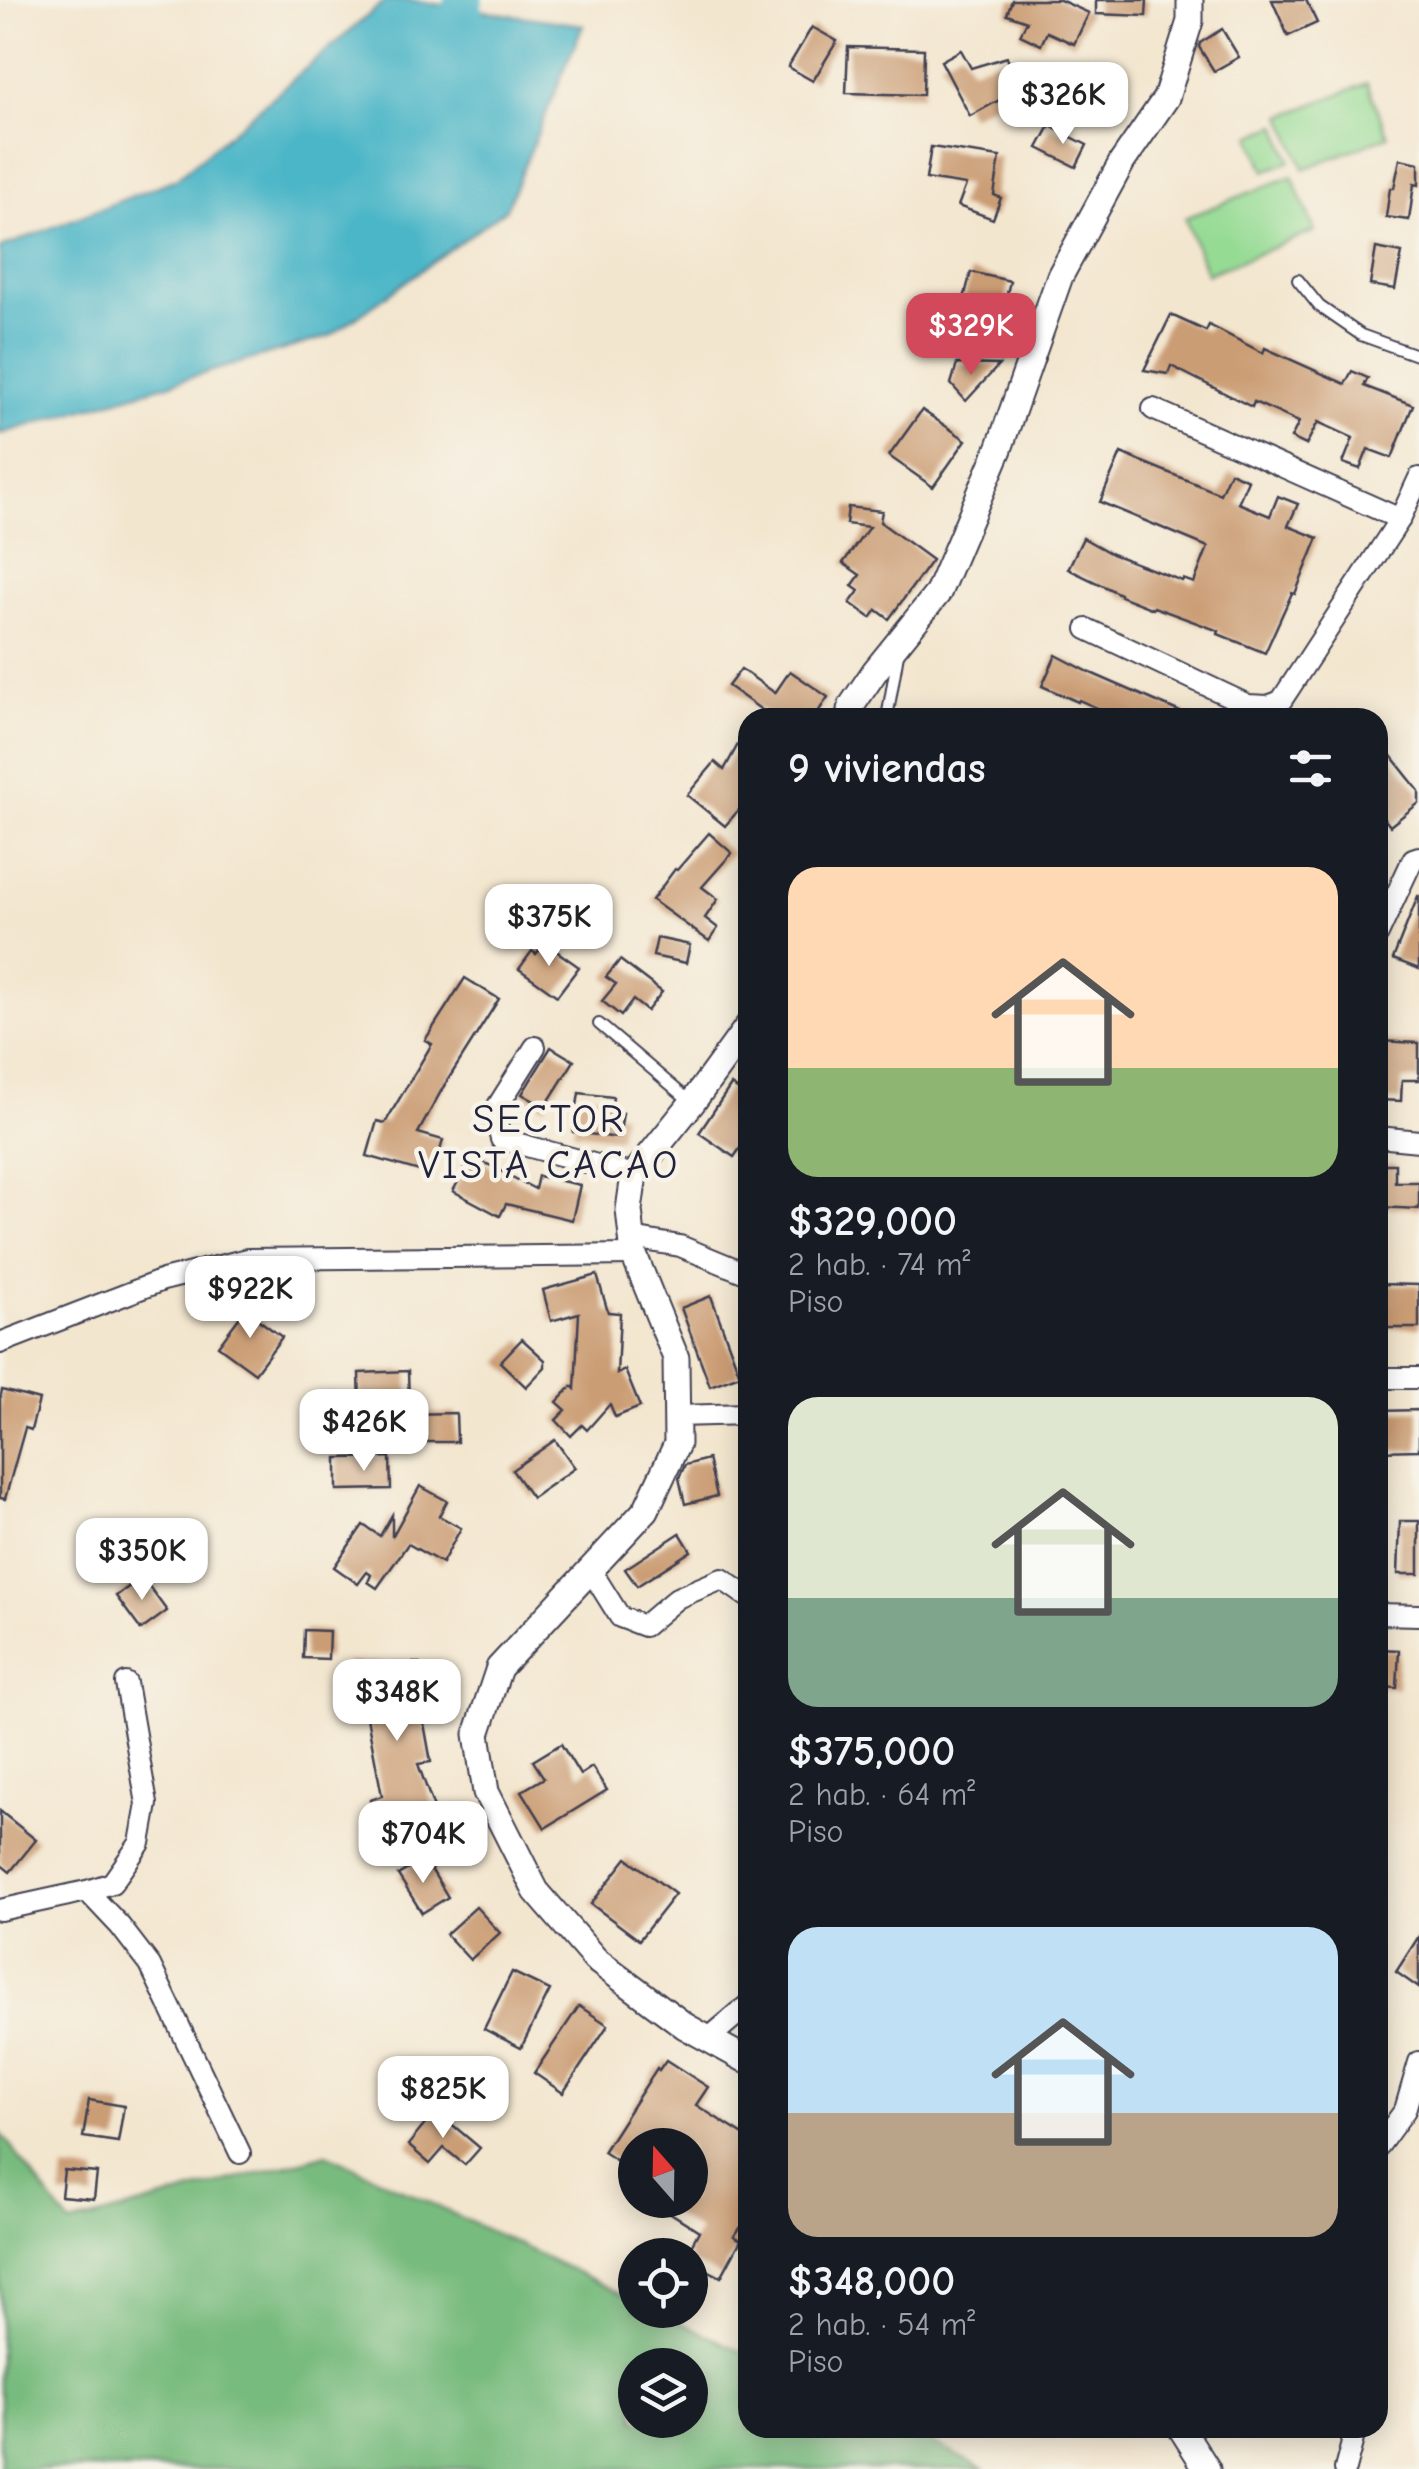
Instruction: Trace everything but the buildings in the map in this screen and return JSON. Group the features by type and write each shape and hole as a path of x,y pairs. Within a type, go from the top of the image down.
{"street":[{"path":"851,708 875,671 938,593 999,448 1060,276 1122,162 1166,98 1190,21 1190,0"},
{"path":"1153,409 1400,519"},
{"path":"1087,629 1248,704 1268,706 1281,701 1400,519 1419,478"},
{"path":"1388,912 1412,859 1419,857"},
{"path":"738,1040 634,1175 629,1210 633,1246 676,1358 677,1444 646,1510 499,1668 477,1734 486,1792 536,1891 595,1959 685,2026 738,2056"},
{"path":"535,1047 494,1112 501,1139 634,1175"},
{"path":"1388,1138 1419,1142"},
{"path":"0,1342 163,1280 248,1258 680,1246 738,1270"},
{"path":"1388,1378 1419,1378"},
{"path":"677,1416 738,1414"},
{"path":"590,1569 620,1617 644,1626 676,1598 722,1579 738,1591"},
{"path":"1388,1614 1419,1615"},
{"path":"0,1910 88,1892 112,1883 140,1842 146,1804 126,1683"},
{"path":"88,1892 150,1965 240,2153"},
{"path":"708,2039 738,2014"},
{"path":"1388,2134 1406,2110 1419,2062"},
{"path":"1187,2438 1207,2469"},
{"path":"1345,2469 1353,2438"}],"lane":[{"path":"1298,280 1319,306 1361,335 1419,356"},
{"path":"889,708 901,638"},
{"path":"600,1024 692,1103"}],"green space":[{"path":"1367,83 1388,136 1304,169 1283,116"},
{"path":"1277,125 1291,161 1265,171 1251,136"},
{"path":"1292,176 1315,231 1207,274 1185,218"},
{"path":"0,2132 70,2225 327,2154 618,2292 618,2328 693,2328 738,2350 738,2438 922,2438 985,2469 0,2469"}],"water":[{"path":"386,0 583,25 506,209 330,336 0,434 0,248 176,179"}],"waterway":[{"path":"436,50 464,0"}],"district":[{"name":"SECTOR VISTA CACAO","path":"549,1142"}]}
